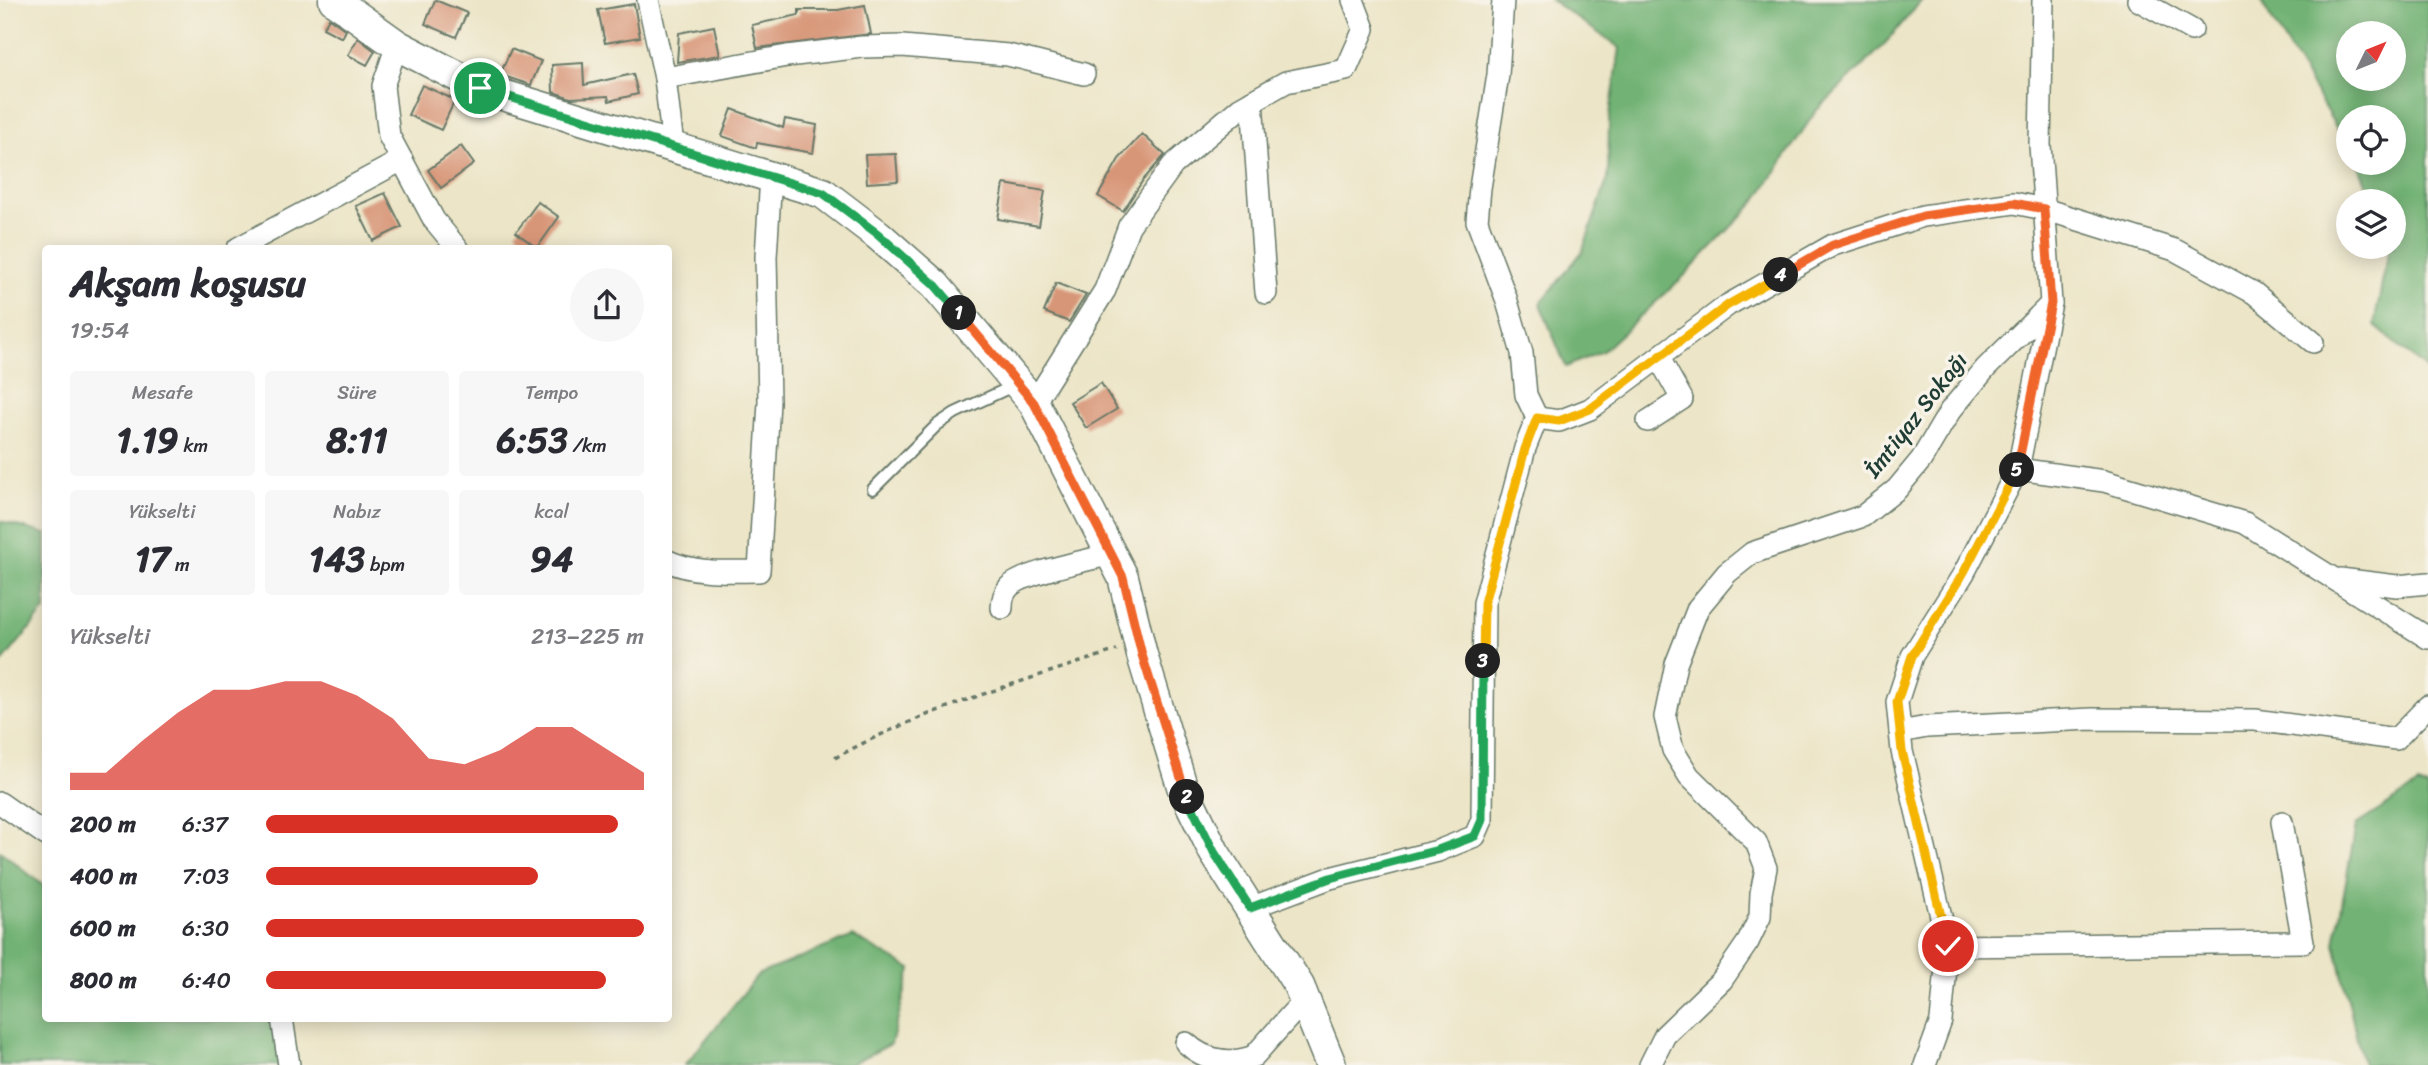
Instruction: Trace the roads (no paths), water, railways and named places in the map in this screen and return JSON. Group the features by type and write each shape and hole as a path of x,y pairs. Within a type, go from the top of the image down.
{"street":[{"path":"334,0 397,45 480,88 823,193 878,234 935,285 1026,393 1123,577 1139,643 1182,786 1214,852 1299,986 1331,1065"},
{"path":"648,0 665,78 673,146"},
{"path":"1026,393 1105,290 1129,226 1173,165 1240,108 1286,82 1346,70 1364,29 1353,0"},
{"path":"1250,908 1330,878 1438,850 1475,836 1482,820 1484,603 1525,449 1537,418 1526,396 1522,353 1506,298 1477,221 1498,75 1503,0"},
{"path":"1926,1065 1941,1021 1948,946 1902,751 1897,702 1912,656 1964,572 2018,469 2051,303 2040,145 2043,0"},
{"path":"2138,0 2192,30"},
{"path":"397,45 383,86 389,136 434,220 455,245"},
{"path":"665,78 787,56 862,47 902,46 1008,55 1084,74"},
{"path":"1252,101 1266,293"},
{"path":"244,245 401,160"},
{"path":"672,562 712,571 759,571 769,402 766,257 771,176"},
{"path":"1537,418 1559,421 1590,409 1728,305 1833,245 1923,216 2014,203 2044,209 2175,250 2254,293 2313,342"},
{"name":"İmtiyaz Sokağı","path":"1650,1065 1665,1035 1722,980 1748,942 1760,917 1766,868 1755,842 1689,776 1673,750 1665,718 1676,664 1698,608 1727,573 1752,553 1863,516 1897,489 1921,460 1950,411 1986,368 2051,303"},
{"path":"1648,421 1682,399 1659,358"},
{"path":"2018,469 2104,481 2245,523 2428,638"},
{"path":"1002,608 1002,597 1022,578 1111,554"},
{"path":"2334,578 2398,586 2428,583"},
{"path":"1900,732 1927,727 2092,719 2255,720 2396,739 2428,706"},
{"path":"0,803 42,832"},
{"path":"1948,946 2303,943 2282,822"},
{"path":"1186,1042 1195,1051 1225,1064 1245,1061 1255,1056 1305,999"},
{"path":"283,1022 289,1065"}],"lane":[{"path":"873,489 937,425 955,413 1026,393"}]}
